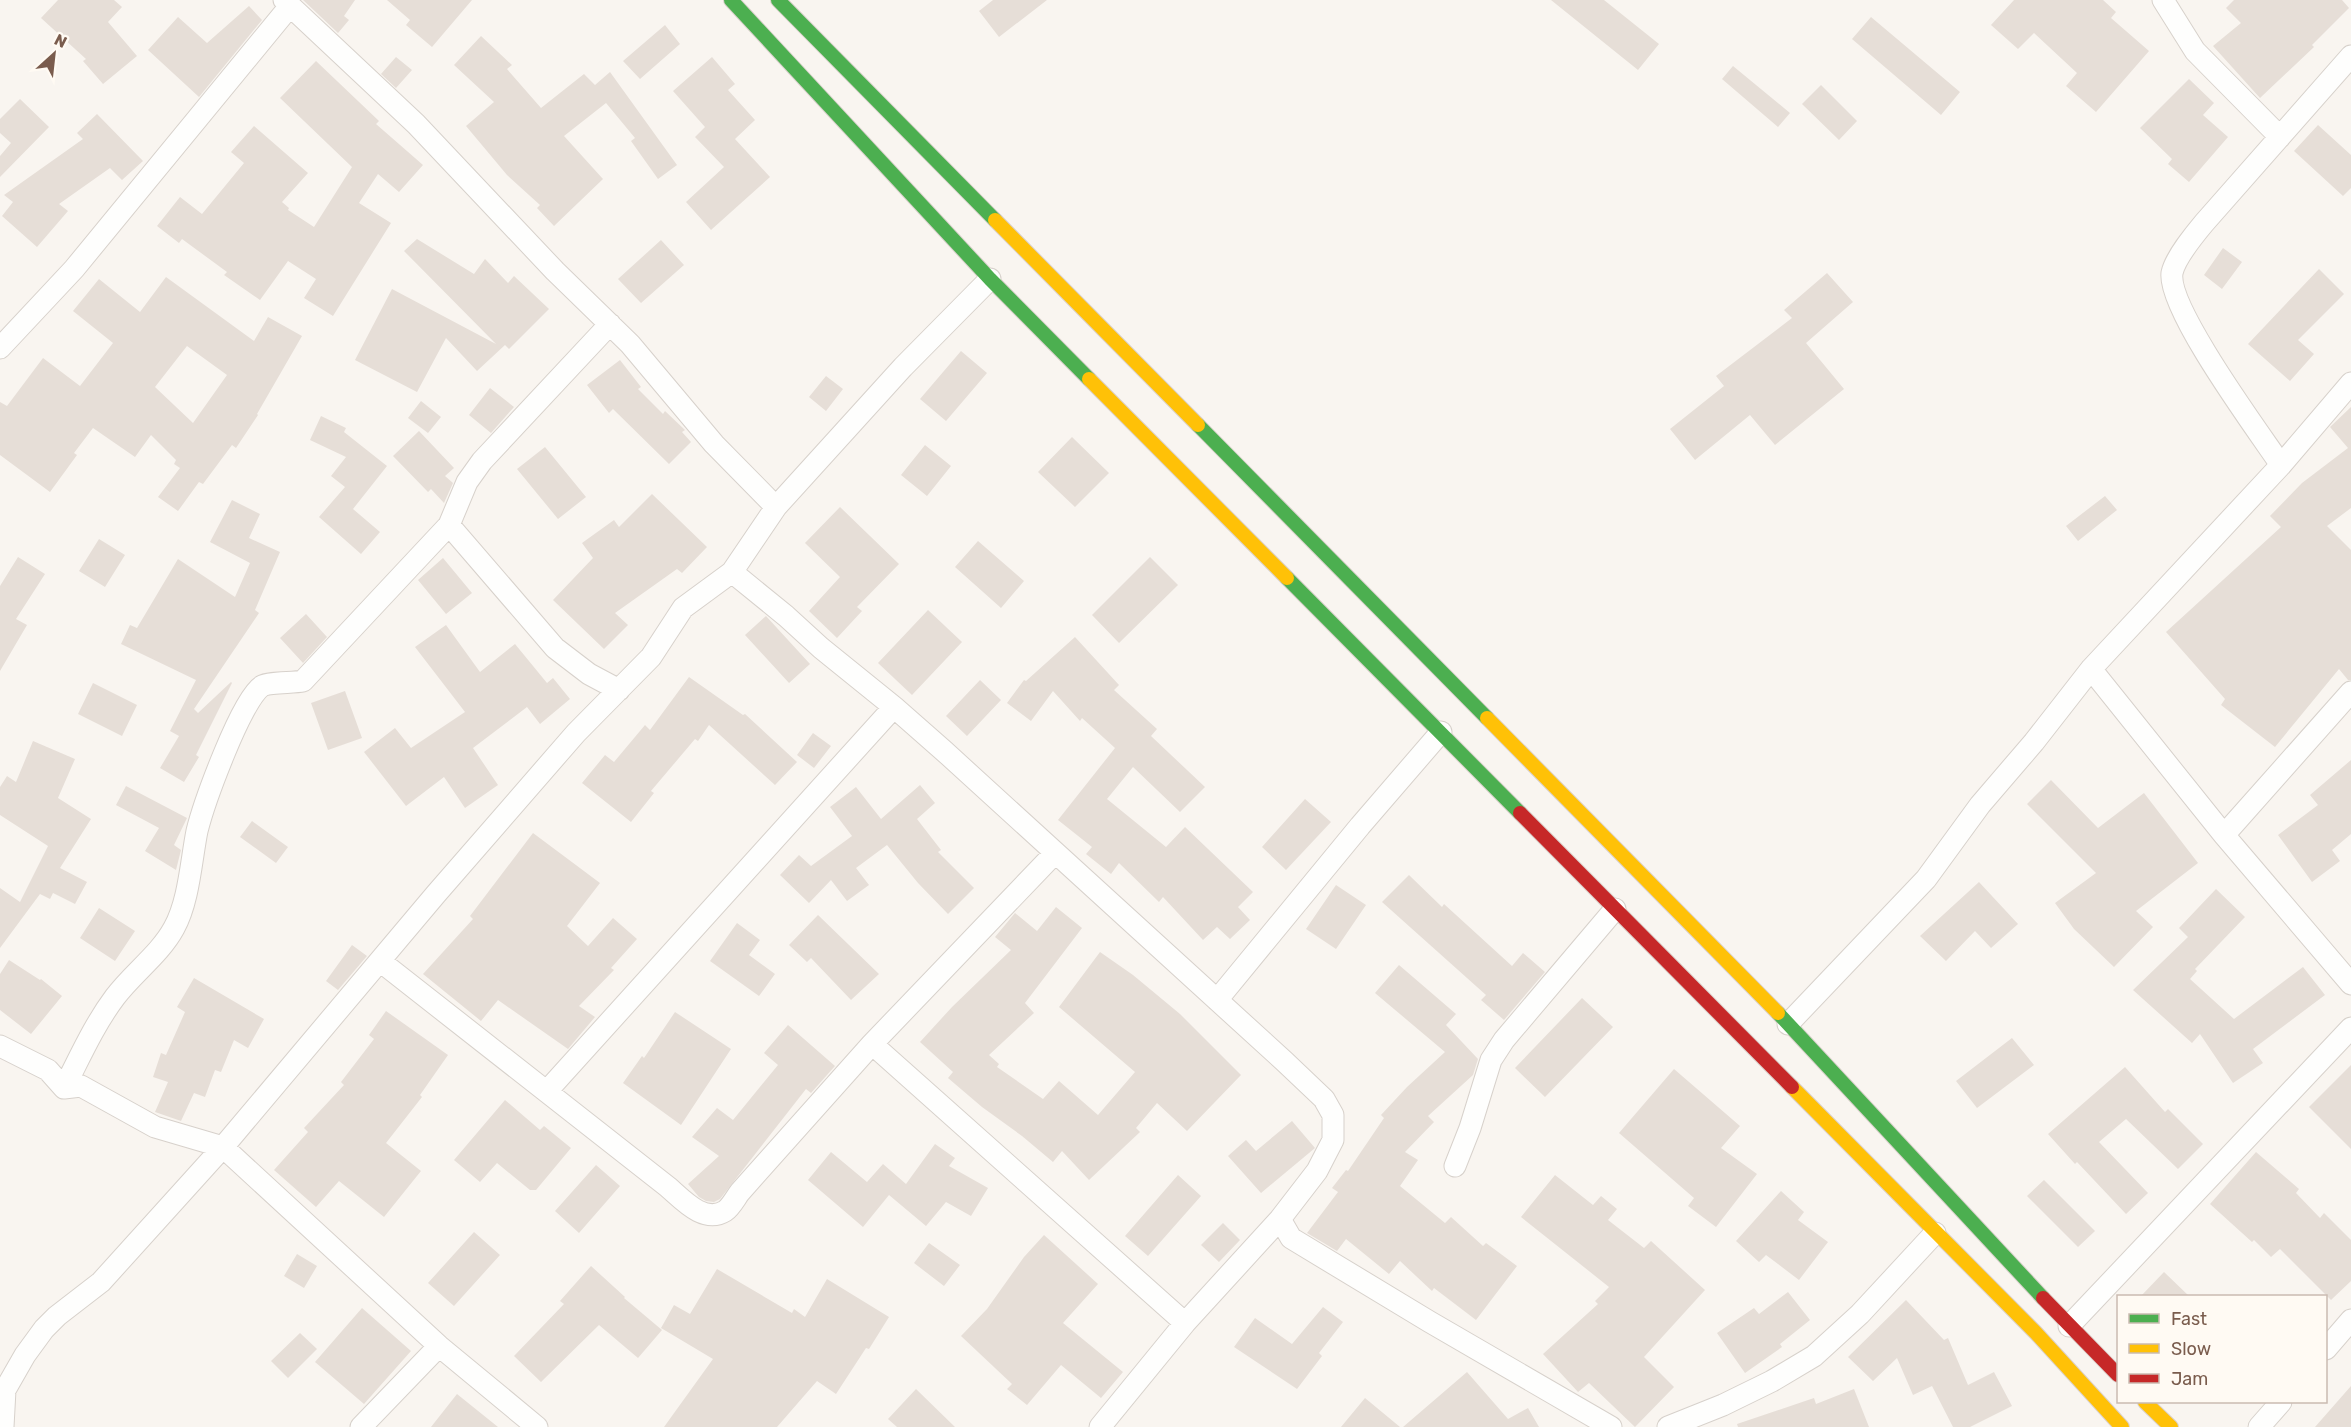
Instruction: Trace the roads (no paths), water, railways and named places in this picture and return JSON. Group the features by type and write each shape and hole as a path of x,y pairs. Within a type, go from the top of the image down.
{"main road":[{"path":"778,0 1788,1024 2069,1326 2117,1374"},
{"path":"742,3 990,279 2036,1333 2122,1427"},
{"path":"2147,1403 2171,1427"}],"street":[{"path":"2163,0 2196,51 2280,137"},
{"path":"0,348 74,269 287,3 416,124 555,271 630,344 714,444 776,507"},
{"path":"2281,465 2192,331 2175,294 2172,273 2185,248 2204,223 2351,56"},
{"path":"3,1427 5,1390 25,1355 44,1329 101,1282 223,1148 576,733 651,657 683,608 732,572 776,507 903,367 990,279"},
{"path":"64,1088 94,1027 116,996 141,966 162,946 174,929 182,911 198,827 225,753 252,696 264,685 303,681 449,525 467,482 482,460 610,324"},
{"path":"1788,1024 1926,879 1980,805 2034,742 2091,669 2281,465 2351,383"},
{"path":"449,525 555,648 590,674 619,690"},
{"path":"732,572 894,707 1324,1099 1333,1115 1333,1140 1317,1172 1280,1219 1185,1323 1100,1427"},
{"path":"2091,669 2224,835 2351,984"},
{"path":"2224,835 2351,692"},
{"path":"547,1092 894,707"},
{"path":"1217,1000 1360,825 1441,732"},
{"path":"380,961 694,1210 712,1215 726,1210 872,1044 1055,853"},
{"path":"1455,1166 1495,1054 1504,1040 1615,909"},
{"path":"2069,1326 2351,1028"},
{"path":"872,1044 1185,1323"},
{"path":"0,1046 48,1070 64,1088"},
{"path":"64,1088 81,1086 155,1127 223,1148 439,1346 537,1427"},
{"path":"1280,1219 1291,1238 1611,1427"},
{"path":"1668,1427 1772,1382 1814,1356 1860,1314 1935,1233"},
{"path":"2327,1347 2351,1320"},
{"path":"361,1427 439,1346"},
{"path":"2259,1427 2278,1403"}]}
